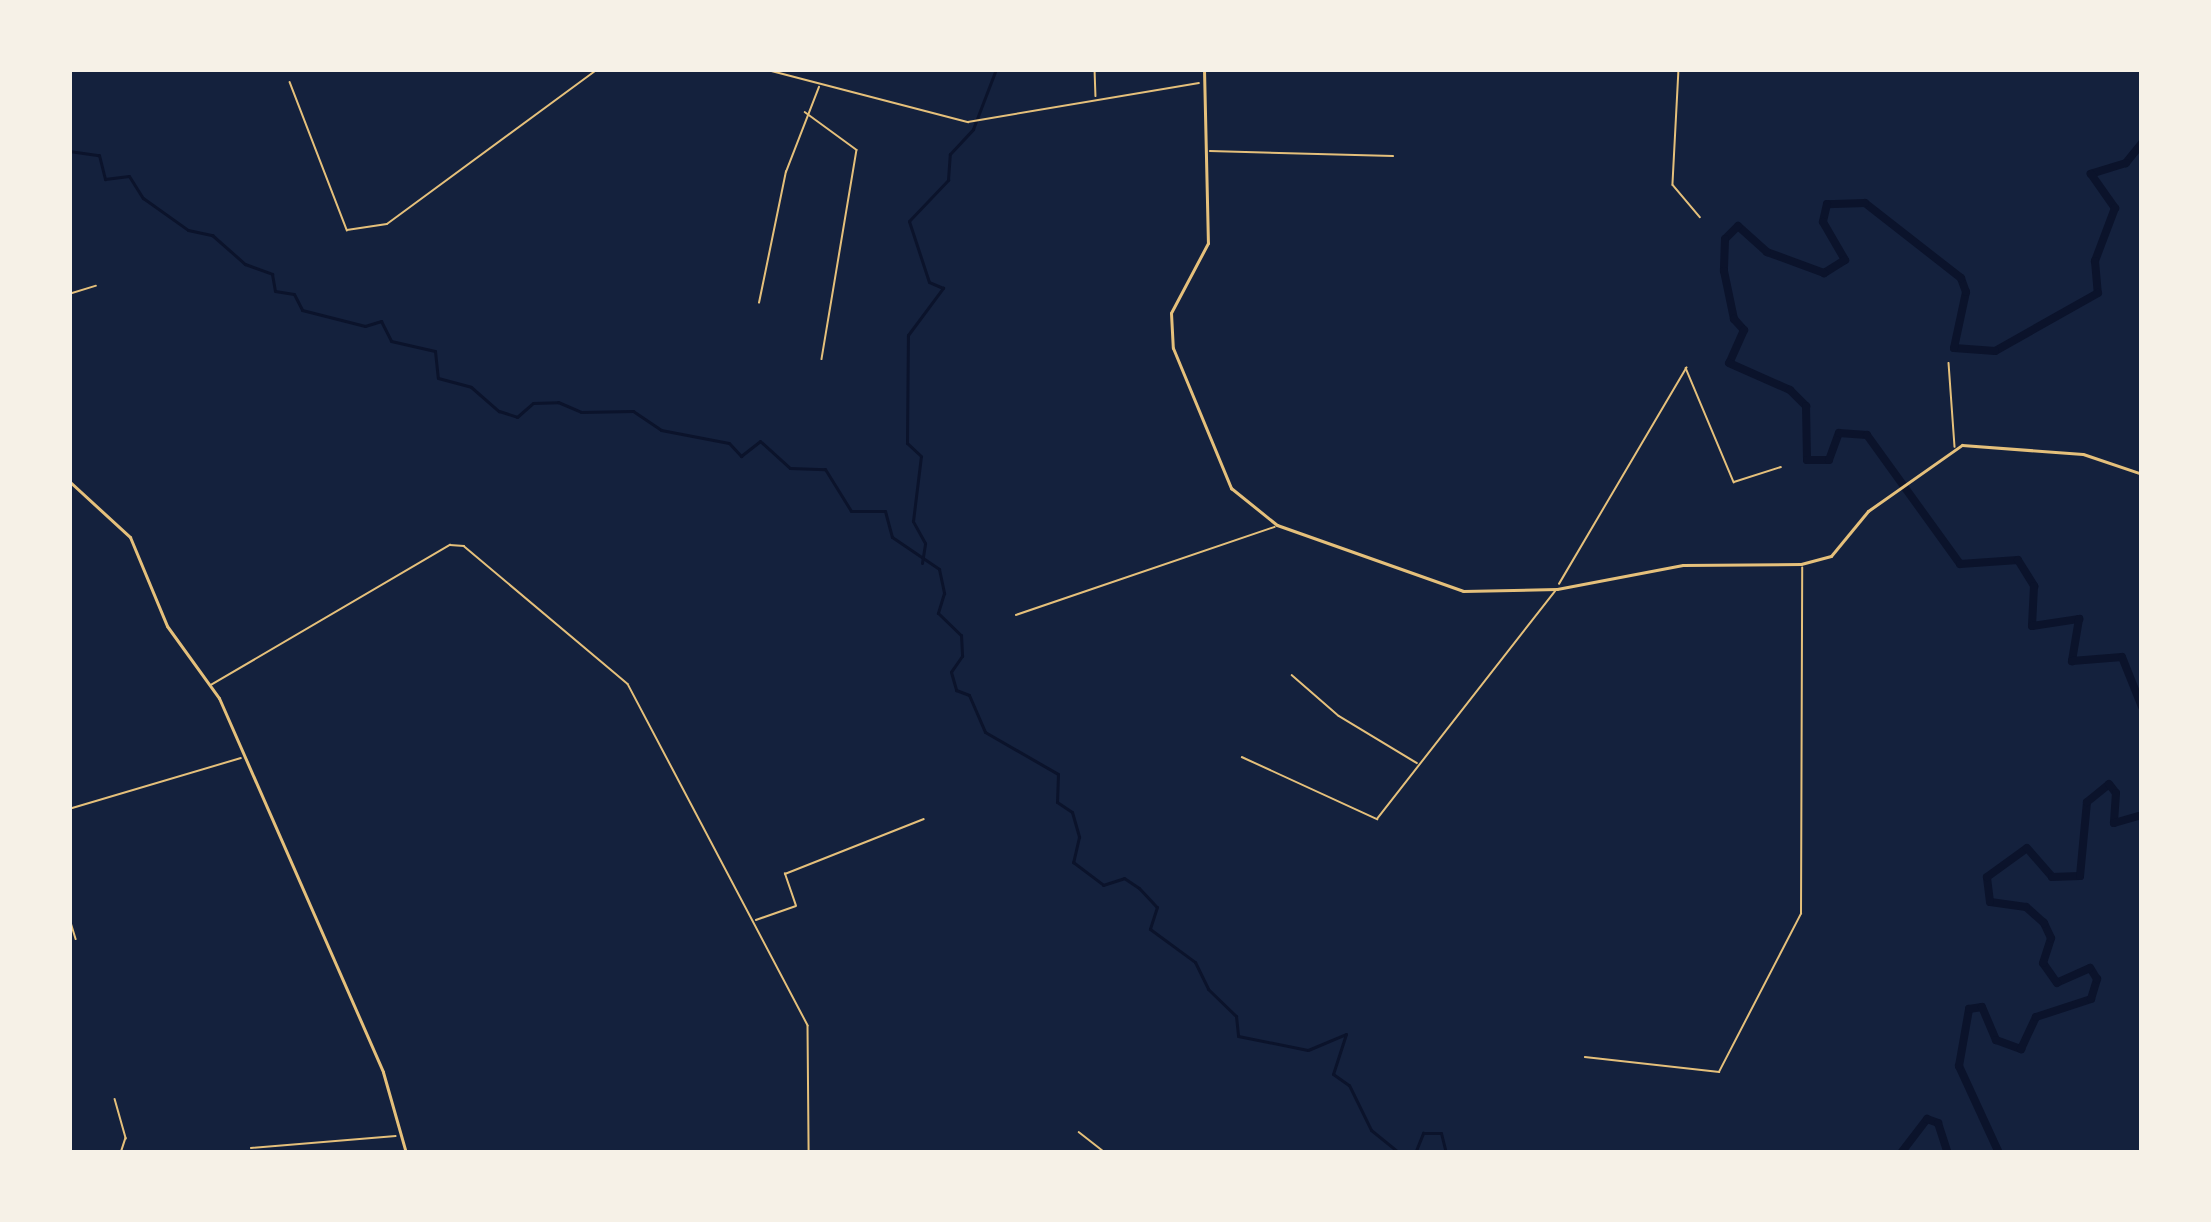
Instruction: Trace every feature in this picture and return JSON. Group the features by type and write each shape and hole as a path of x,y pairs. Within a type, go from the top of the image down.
{"street":[{"path":"290,82 346,230 388,223 598,69"},
{"path":"764,69 963,122 1204,82"},
{"path":"794,77 802,69"},
{"path":"1096,69 1096,100"},
{"path":"1204,69 1208,244 1171,314 1173,348 1231,488 1277,525 1463,591 1557,589 1700,563 1802,564 1837,553 1864,514 1955,447 1987,443 2083,454 2142,474"},
{"path":"1679,69 1673,185 1700,217"},
{"path":"759,303 805,112 821,84"},
{"path":"805,112 856,150 822,359"},
{"path":"1207,151 1393,156"},
{"path":"69,294 96,286"},
{"path":"1948,363 1955,447"},
{"path":"1242,757 1376,819 1557,589 1686,368 1734,482 1780,467"},
{"path":"69,481 130,537 167,626 211,685 376,1054 406,1153"},
{"path":"1016,616 1277,525"},
{"path":"211,685 460,544 623,677 810,1032 809,1153"},
{"path":"1586,1057 1719,1072 1803,910 1802,564"},
{"path":"1292,675 1339,716 1420,765"},
{"path":"69,808 241,758"},
{"path":"752,921 796,906 785,874 924,819"},
{"path":"69,916 76,939"},
{"path":"115,1099 126,1138 122,1153"},
{"path":"1079,1132 1106,1153"},
{"path":"251,1148 402,1135"}],"waterway":[{"path":"922,563 925,543 913,521 921,456 907,443 908,335 943,288 929,282 909,221 948,180 950,154 973,129 996,69"},
{"path":"2142,143 2126,163 2091,174 2115,208 2095,261 2098,293 1995,351 1954,348 1966,292 1961,278 1865,203 1827,204 1823,222 1845,260 1824,273 1767,252 1738,226 1725,239 1724,271 1734,319 1744,330 1729,363 1790,390 1806,406 1807,460 1829,460 1839,433 1867,435 1960,564 2018,560 2034,586 2032,626 2079,619 2072,661 2122,657 2142,707"},
{"path":"69,151 99,155 105,179 129,176 143,198 188,230 212,235 245,264 272,274 275,291 294,294 302,310 365,326 381,321 391,341 435,351 438,378 471,387 499,411 517,417 533,403 558,402 581,412 633,411 661,430 729,443 741,456 760,441 790,468 825,469 851,511 885,511 892,537 939,569 944,593 938,613 961,635 962,656 951,672 956,690 969,695 985,732 1058,774 1057,802 1072,812 1079,837 1073,862 1103,885 1124,878 1139,888 1157,907 1150,929 1195,962 1208,989 1236,1016 1238,1036 1308,1050 1346,1034 1333,1074 1349,1085 1371,1130 1399,1153"},
{"path":"1999,1153 1959,1066 1969,1009 1982,1007 1996,1040 2021,1049 2036,1017 2091,999 2097,979 2090,968 2057,983 2043,963 2051,938 2044,923 2026,907 1990,902 1987,877 2027,848 2052,877 2080,876 2087,802 2109,784 2116,793 2114,823 2142,815"},
{"path":"1901,1153 1927,1119 1938,1123 1948,1153"},
{"path":"1415,1153 1423,1133 1441,1133 1446,1153"},
{"path":"2003,1153 2022,1153"}]}
